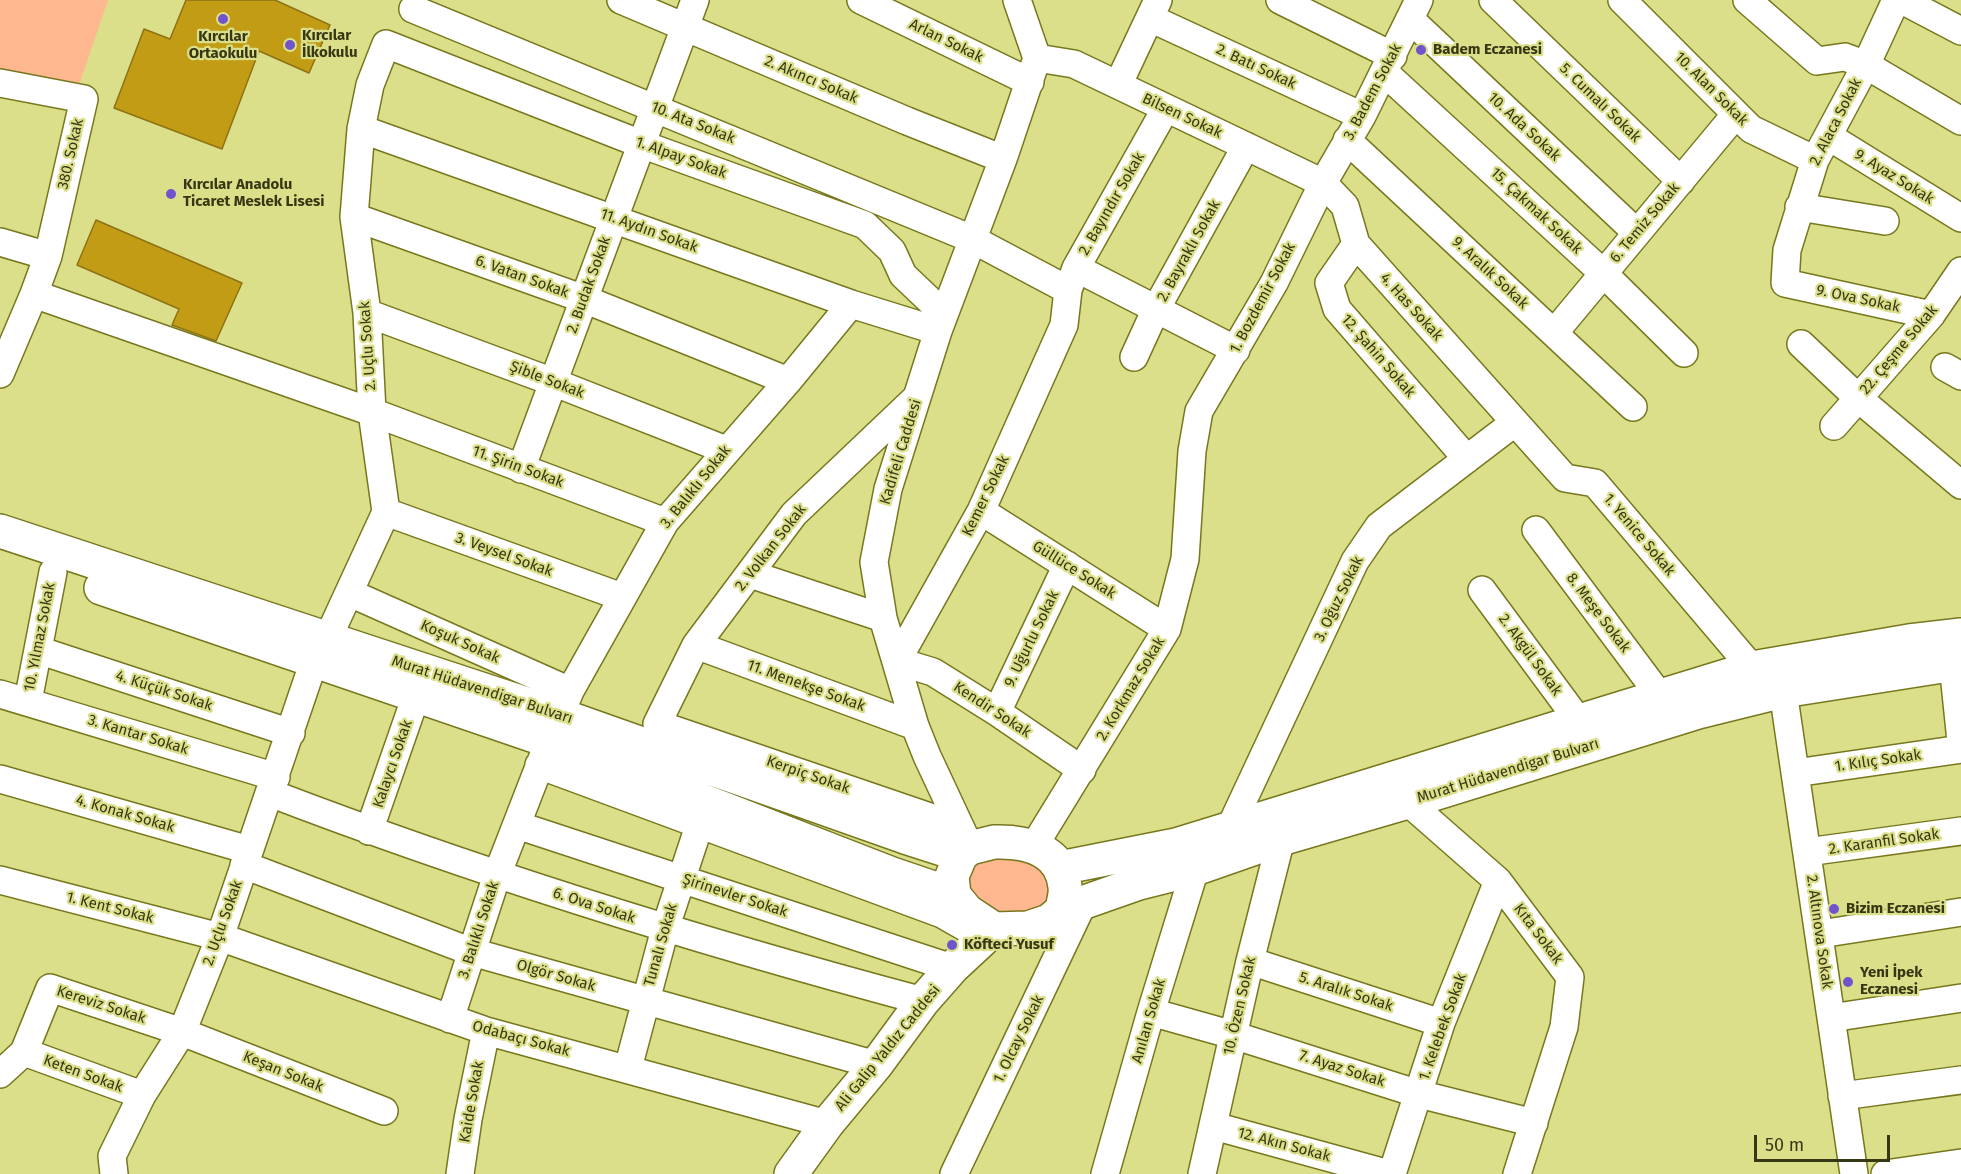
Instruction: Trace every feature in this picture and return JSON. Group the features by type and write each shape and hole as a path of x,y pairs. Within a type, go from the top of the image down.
{"main road":[{"name":"Murat Hüdavendigar Bulvarı","path":"0,531 321,651 416,696 555,728 881,870 954,895"},
{"name":"Murat Hüdavendigar Bulvarı","path":"0,555 321,651 555,728 905,837 963,843"},
{"path":"1909,641 1961,613"},
{"name":"Murat Hüdavendigar Bulvarı","path":"1060,868 1176,845 1752,668 1909,641 1958,654"},
{"name":"Murat Hüdavendigar Bulvarı","path":"1072,907 1139,883 1195,869 1281,839 1698,712 1782,691 1958,654"},
{"path":"1012,842 1034,846 1048,855 1060,868 1072,907 1049,921 1028,928 989,933 967,912 954,895 952,876 963,843 1012,842"},
{"name":"Ali Galip Yaldız Caddesi","path":"791,1174 923,1001 952,968 989,933"}],"street":[{"name":"2. Akıncı Sokak","path":"621,0 1003,159"},
{"name":"2. Budak Sokak","path":"521,469 695,0"},
{"name":"Arlan Sokak","path":"861,0 1034,70"},
{"path":"1017,0 1034,70"},
{"name":"15. Çakmak Sokak","path":"1280,0 1389,64 1684,353"},
{"name":"5. Cumalı Sokak","path":"1493,0 1681,181"},
{"name":"10. Alan Sokak","path":"1622,0 1751,129 1821,148"},
{"path":"1747,0 1817,61 1845,57 1866,65 1961,121"},
{"path":"1890,3 1961,31"},
{"name":"2. Alaca Sokak","path":"1785,283 1787,250 1799,207 1821,148 1866,65 1890,3"},
{"name":"10. Ata Sokak","path":"413,9 1072,279"},
{"path":"1118,85 1154,9"},
{"name":"2. Batı Sokak","path":"1154,9 1362,116"},
{"name":"3. Badem Sokak","path":"1323,183 1362,116 1415,10"},
{"name":"10. Ada Sokak","path":"1415,10 1637,233"},
{"name":"2. Uçlu Sokak","path":"114,1174 112,1156 142,1095 182,1032 220,937 321,651 386,512 372,412 367,314 354,217 361,129 370,85 386,44"},
{"name":"1. Alpay Sokak","path":"386,44 642,144 866,225 892,251 903,275 941,323"},
{"name":"Bilsen Sokak","path":"1034,70 1074,64 1323,183"},
{"name":"Kadifeli Caddesi","path":"963,843 915,726 883,618 874,562 888,489 941,323 1034,70"},
{"name":"380. Sokak","path":"0,83 84,99 48,256"},
{"name":"2. Bayındır Sokak","path":"1166,108 1072,279 1156,309 1236,350"},
{"name":"6. Temiz Sokak","path":"1554,333 1736,114"},
{"name":"11. Aydın Sokak","path":"361,129 851,304 941,323"},
{"name":"9. Aralık Sokak","path":"1347,140 1633,407"},
{"name":"2. Bayraklı Sokak","path":"1134,357 1156,309 1246,146"},
{"name":"9. Ayaz Sokak","path":"1821,148 1961,218"},
{"name":"4. Has Sokak","path":"1323,183 1345,206 1356,244 1514,423"},
{"name":"1. Bozdemir Sokak","path":"1199,411 1274,283 1323,183"},
{"path":"1799,207 1885,221"},
{"name":"6. Vatan Sokak","path":"354,217 584,299 788,381"},
{"path":"0,242 48,256 0,374"},
{"name":"12. Şahin Sokak","path":"1356,244 1329,283 1337,309 1467,459"},
{"name":"22. Çeşme Sokak","path":"1834,426 1931,315 1959,278"},
{"name":"Kemer Sokak","path":"897,661 981,511 1064,325 1072,279"},
{"name":"9. Ova Sokak","path":"1785,283 1931,315"},
{"name":"11. Şirin Sokak","path":"34,294 372,412 665,522"},
{"name":"3. Balıklı Sokak","path":"450,1019 497,875 555,728 622,597 665,522 788,381 851,304"},
{"name":"Şible Sokak","path":"367,314 554,382 726,450"},
{"path":"1801,344 1858,398 1961,485"},
{"name":"2. Volkan Sokak","path":"657,724 696,645 794,514 918,397"},
{"name":"2. Korkmaz Sokak","path":"1034,846 1167,629 1185,559 1192,451 1199,411"},
{"name":"3. Oğuz Sokak","path":"1230,828 1355,561 1379,526 1514,423"},
{"name":"1. Yenice Sokak","path":"1514,423 1565,478 1595,483 1752,668 1782,691"},
{"name":"Güllüce Sokak","path":"981,511 1167,629"},
{"name":"3. Veysel Sokak","path":"386,512 622,597"},
{"name":"8. Meşe Sokak","path":"1536,530 1660,696"},
{"name":"9. Uğurlu Sokak","path":"997,712 1067,565"},
{"name":"10. Yılmaz Sokak","path":"28,702 53,572"},
{"path":"750,574 883,618"},
{"name":"2. Akgül Sokak","path":"1482,590 1578,720"},
{"name":"Koşuk Sokak","path":"350,593 699,823 989,933"},
{"name":"11. Menekşe Sokak","path":"696,645 915,726"},
{"name":"4. Küçük Sokak","path":"38,650 291,733"},
{"path":"1958,654 1961,741"},
{"name":"Kendir Sokak","path":"897,661 933,672 1082,770"},
{"name":"2. Altınova Sokak","path":"1782,691 1820,933 1854,1174"},
{"name":"3. Kantar Sokak","path":"0,694 273,785"},
{"name":"Kalaycı Sokak","path":"369,831 416,696"},
{"name":"Kerpiç Sokak","path":"657,724 963,843"},
{"name":"1. Kılıç Sokak","path":"1795,773 1961,749"},
{"name":"4. Konak Sokak","path":"0,779 247,858"},
{"name":"6. Ova Sokak","path":"273,785 369,831 497,875 665,929 923,1001"},
{"name":"Kıta Sokak","path":"1408,802 1498,881 1570,977 1564,1027 1517,1174"},
{"name":"Tunalı Sokak","path":"628,1068 665,929 699,823"},
{"name":"Şirinevler Sokak","path":"517,825 952,968"},
{"name":"2. Karanfil Sokak","path":"1807,852 1961,831"},
{"name":"10. Özen Sokak","path":"1202,1174 1250,961 1281,839"},
{"name":"Olgör Sokak","path":"247,858 472,952 876,1065"},
{"name":"Anılan Sokak","path":"1105,1174 1195,869"},
{"name":"1. Kent Sokak","path":"0,880 220,937"},
{"name":"1. Kelebek Sokak","path":"1391,1174 1441,1023 1498,881"},
{"name":"1. Olcay Sokak","path":"954,1174 1072,907"},
{"path":"1820,933 1961,912"},
{"name":"Odabaçı Sokak","path":"220,937 486,1031 827,1124"},
{"name":"5. Aralık Sokak","path":"1250,961 1441,1023"},
{"name":"Kereviz Sokak","path":"24,1052 50,988 182,1032"},
{"path":"1831,1018 1961,998"},
{"name":"7. Ayaz Sokak","path":"1151,1012 1233,1035 1419,1094 1534,1123"},
{"name":"Kaide Sokak","path":"460,1174 468,1119 486,1031"},
{"name":"Keşan Sokak","path":"182,1032 384,1111"},
{"path":"0,1074 24,1052"},
{"name":"Keten Sokak","path":"24,1052 142,1095"},
{"path":"1842,1096 1961,1080"},
{"name":"12. Akın Sokak","path":"1214,1126 1391,1174"},
{"path":"1885,1174 1961,1163"}],"shaded area":[{"path":"0,0 108,0 79,85 0,72"},
{"path":"1018,852 1047,875 1050,888 1044,910 996,915 970,901 968,875 977,863"}],"building":[{"path":"186,0 275,0 330,25 309,73 259,51 222,149 114,108 144,29 170,39"},
{"path":"96,220 242,283 216,341 172,325 179,309 77,265"}],"place":[{"name":"Kırcılar Ortaokulu","path":"223,19"},
{"name":"Kırcılar İlkokulu","path":"290,45"},
{"name":"Badem Eczanesi","path":"1421,50"},
{"name":"Kırcılar Anadolu Ticaret Meslek Lisesi","path":"171,194"},
{"name":"Bizim Eczanesi","path":"1834,909"},
{"name":"Köfteci Yusuf","path":"952,945"},
{"name":"Yeni İpek Eczanesi","path":"1848,982"}]}
